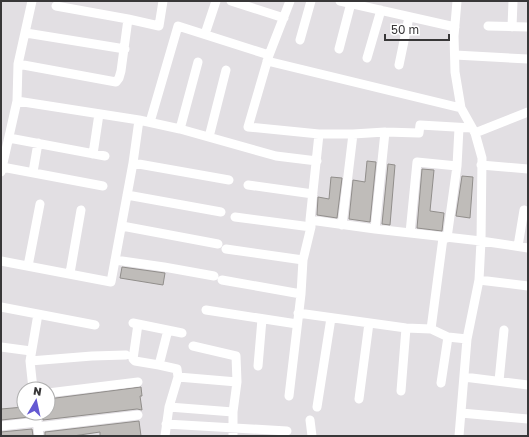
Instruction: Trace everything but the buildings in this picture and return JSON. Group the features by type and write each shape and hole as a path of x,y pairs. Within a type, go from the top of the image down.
{"street":[{"path":"32,1 18,64 17,100 2,169 33,172 103,186"},
{"path":"56,6 159,26 163,1"},
{"path":"205,34 216,1"},
{"path":"231,1 284,18"},
{"path":"290,1 268,58 248,127 319,134 385,132 419,133 420,125 459,128 474,131 528,112"},
{"path":"300,40 311,1"},
{"path":"340,1 455,27"},
{"path":"457,1 455,27 455,72 461,108 474,131 482,158 479,280 467,339 459,436"},
{"path":"512,1 512,27"},
{"path":"339,49 351,4"},
{"path":"367,58 381,10"},
{"path":"399,65 408,17"},
{"path":"18,64 116,82 119,78 125,49 128,19"},
{"path":"150,122 178,26 205,34 268,58 461,108"},
{"path":"488,26 528,27"},
{"path":"26,33 125,49"},
{"path":"455,55 528,59"},
{"path":"180,129 198,62"},
{"path":"209,137 226,70"},
{"path":"17,100 150,122 276,156 317,161"},
{"path":"93,154 99,114"},
{"path":"1,260 111,282 140,120"},
{"path":"431,329 457,166 459,128"},
{"path":"375,229 385,132"},
{"path":"289,396 301,294 303,260 310,223 319,134"},
{"path":"342,224 352,134"},
{"path":"9,138 105,156"},
{"path":"33,172 38,143"},
{"path":"410,233 417,162 457,166"},
{"path":"133,163 229,180"},
{"path":"481,165 528,168"},
{"path":"248,185 312,194"},
{"path":"127,195 221,212"},
{"path":"28,266 40,204"},
{"path":"70,273 81,210"},
{"path":"518,246 524,210"},
{"path":"235,217 342,224 528,248"},
{"path":"122,226 222,247 303,260"},
{"path":"115,260 164,267 301,294"},
{"path":"479,280 528,286"},
{"path":"1,307 95,325"},
{"path":"206,310 297,324"},
{"path":"298,313 406,328 431,329 448,336 467,339"},
{"path":"33,381 31,356 38,314"},
{"path":"317,407 331,318"},
{"path":"258,366 262,319"},
{"path":"165,436 169,407 178,377 177,369 135,361 133,359 135,323 182,333"},
{"path":"359,399 369,323"},
{"path":"401,391 406,328"},
{"path":"159,365 168,330"},
{"path":"499,381 504,330"},
{"path":"441,383 448,336"},
{"path":"194,346 236,356 237,382 233,412 233,432"},
{"path":"1,347 31,356 126,355"},
{"path":"178,377 237,382"},
{"path":"464,377 528,385"},
{"path":"56,392 138,382"},
{"path":"169,407 233,412"},
{"path":"461,413 528,419"},
{"path":"1,426 37,425 138,415"},
{"path":"310,420 312,436"},
{"path":"166,424 233,432 287,431"}]}
